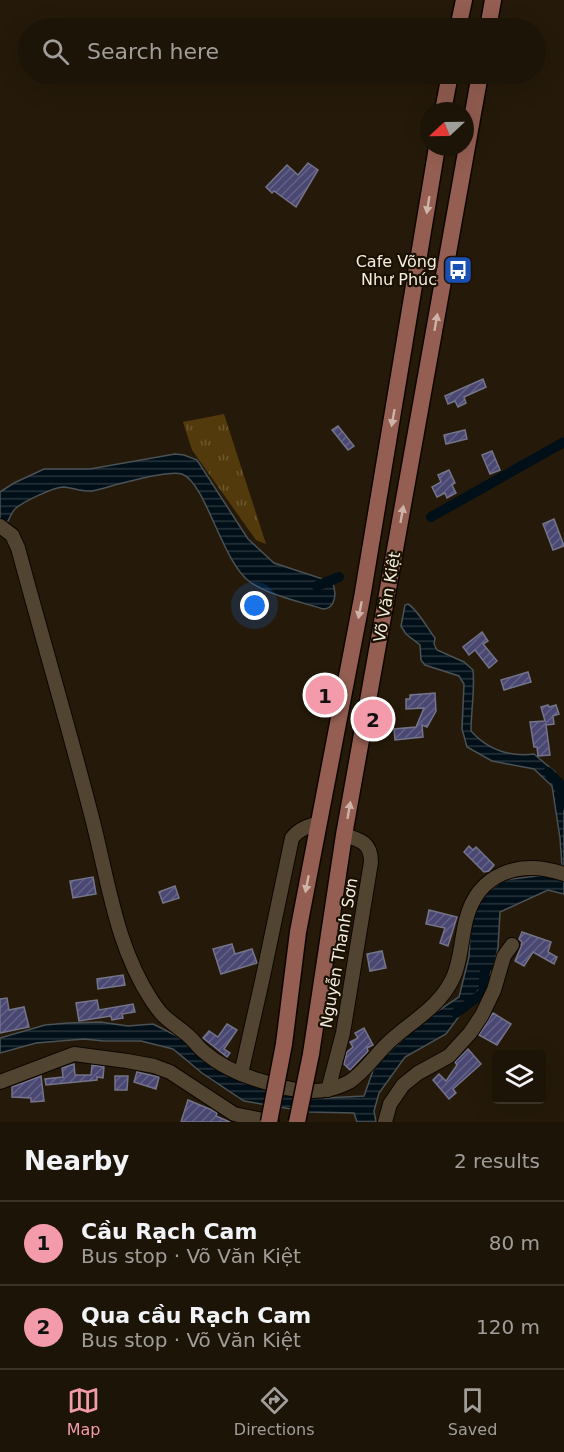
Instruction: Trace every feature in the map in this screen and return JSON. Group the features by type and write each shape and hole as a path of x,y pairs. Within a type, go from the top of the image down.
{"main road":[{"path":"460,18 464,0"},
{"path":"490,18 493,0"},
{"path":"445,102 448,84"},
{"name":"Võ Văn Kiệt","path":"297,1122 311,1054 344,835 478,84"},
{"name":"Võ Văn Kiệt","path":"270,1122 284,1044 298,932 362,598 436,156"},
{"path":"399,383 424,390"}],"street":[{"path":"4,529 14,538 18,548 91,811 112,907 131,962 140,982 165,1019 188,1035 216,1061 241,1074 295,1090 313,1092 328,1090 351,1081 387,1044 438,1001 457,968 463,930 470,906 487,884 502,873 524,867 536,867 560,873"},
{"path":"241,1074 292,838 296,832 319,823"},
{"name":"Nguyễn Thanh Sơn","path":"328,1090 343,1033 371,862 370,850 365,843 344,835"},
{"path":"385,1122 390,1104 403,1085 418,1073 449,1056 470,1033 495,990 504,956 512,945"},
{"path":"0,1082 74,1054 127,1060 170,1072 234,1114 270,1122"}],"green space":[{"path":"224,414 266,544 256,540 192,450 183,422"}],"shaded area":[{"path":"175,454 197,460 248,539 274,563 332,582 335,594 331,606 323,609 295,601 266,591 250,582 231,558 199,492 191,480 182,474 152,476 92,491 64,487 53,489 15,509 0,533 0,492 44,469 90,469"},
{"path":"408,604 435,638 434,644 437,650 464,662 473,670 471,731 484,743 500,751 534,754 555,772 564,805 564,894 548,890 500,912 498,948 493,970 446,1034 405,1057 379,1093 374,1111 376,1122 357,1122 354,1113 309,1112 244,1101 202,1073 173,1049 141,1041 84,1039 36,1043 0,1053 0,1038 45,1025 100,1022 128,1026 153,1024 191,1043 251,1081 326,1098 364,1096 375,1065 427,1018 459,997 469,957 471,913 488,892 504,880 545,875 563,880 560,838 552,786 534,769 492,761 467,747 462,729 464,684 459,676 425,665 421,660 420,645 406,634 401,626 405,605"}],"building":[{"path":"308,163 318,170 296,207 266,187 287,165 298,175"},
{"path":"483,379 486,387 464,397 466,403 458,407 455,401 448,404 445,396"},
{"path":"338,426 354,446 348,450 332,430"},
{"path":"465,430 467,439 446,444 444,435"},
{"path":"492,451 500,470 490,474 482,455"},
{"path":"449,470 455,483 452,485 456,493 447,498 445,493 437,497 432,487 441,482 438,475"},
{"path":"554,519 564,546 553,550 543,524"},
{"path":"482,632 488,641 483,644 497,661 489,668 475,650 469,655 463,647"},
{"path":"528,672 531,682 504,690 501,680"},
{"path":"435,693 436,711 427,727 422,725 423,737 395,740 394,729 416,727 424,708 406,709 406,699 410,699 410,695"},
{"path":"548,705 549,707 556,705 559,714 553,716 554,724 546,725 550,755 538,756 537,747 534,747 530,722 545,721 541,707"},
{"path":"469,846 473,850 476,847 494,865 489,871 484,872 464,852"},
{"path":"93,877 96,894 73,898 70,881"},
{"path":"175,886 179,898 163,903 159,892"},
{"path":"429,910 457,917 448,946 440,943 445,928 426,924"},
{"path":"522,932 551,942 548,952 557,957 554,964 533,952 524,966 515,961 521,947 522,942 519,939"},
{"path":"232,944 235,954 252,949 257,963 221,974 213,949"},
{"path":"382,951 386,968 370,971 367,954"},
{"path":"123,975 125,985 98,989 97,979"},
{"path":"7,998 9,1010 24,1007 29,1027 0,1033 0,999"},
{"path":"97,1000 99,1010 133,1004 135,1012 122,1014 123,1018 112,1020 111,1016 79,1021 76,1003"},
{"path":"493,1013 511,1024 497,1045 479,1035"},
{"path":"227,1024 237,1030 224,1049 230,1053 227,1057 203,1038 209,1031 218,1037"},
{"path":"364,1028 373,1045 367,1048 368,1051 350,1070 344,1064 347,1052 353,1047 350,1042 358,1038 355,1033"},
{"path":"468,1049 481,1064 453,1089 456,1093 449,1099 433,1080 439,1074 446,1081 457,1065 455,1062"},
{"path":"74,1064 75,1075 91,1075 92,1065 104,1067 103,1078 46,1085 45,1079 63,1077 62,1068"},
{"path":"137,1072 159,1077 156,1089 134,1082"},
{"path":"41,1076 44,1101 31,1102 31,1098 12,1097 12,1087"},
{"path":"115,1076 128,1076 127,1090 115,1090"},
{"path":"188,1100 212,1110 217,1113 216,1116 230,1122 181,1122"}],"waterway":[{"path":"431,517 564,442"},
{"path":"317,586 339,577"},
{"path":"548,772 560,784 561,806"},
{"path":"456,1013 483,993 485,970"}],"place":[{"name":"Cafe Võng Như Phúc","path":"458,270"},
{"name":"Cầu Rạch Cam","path":"325,695"},
{"name":"Qua cầu Rạch Cam","path":"373,719"}]}
